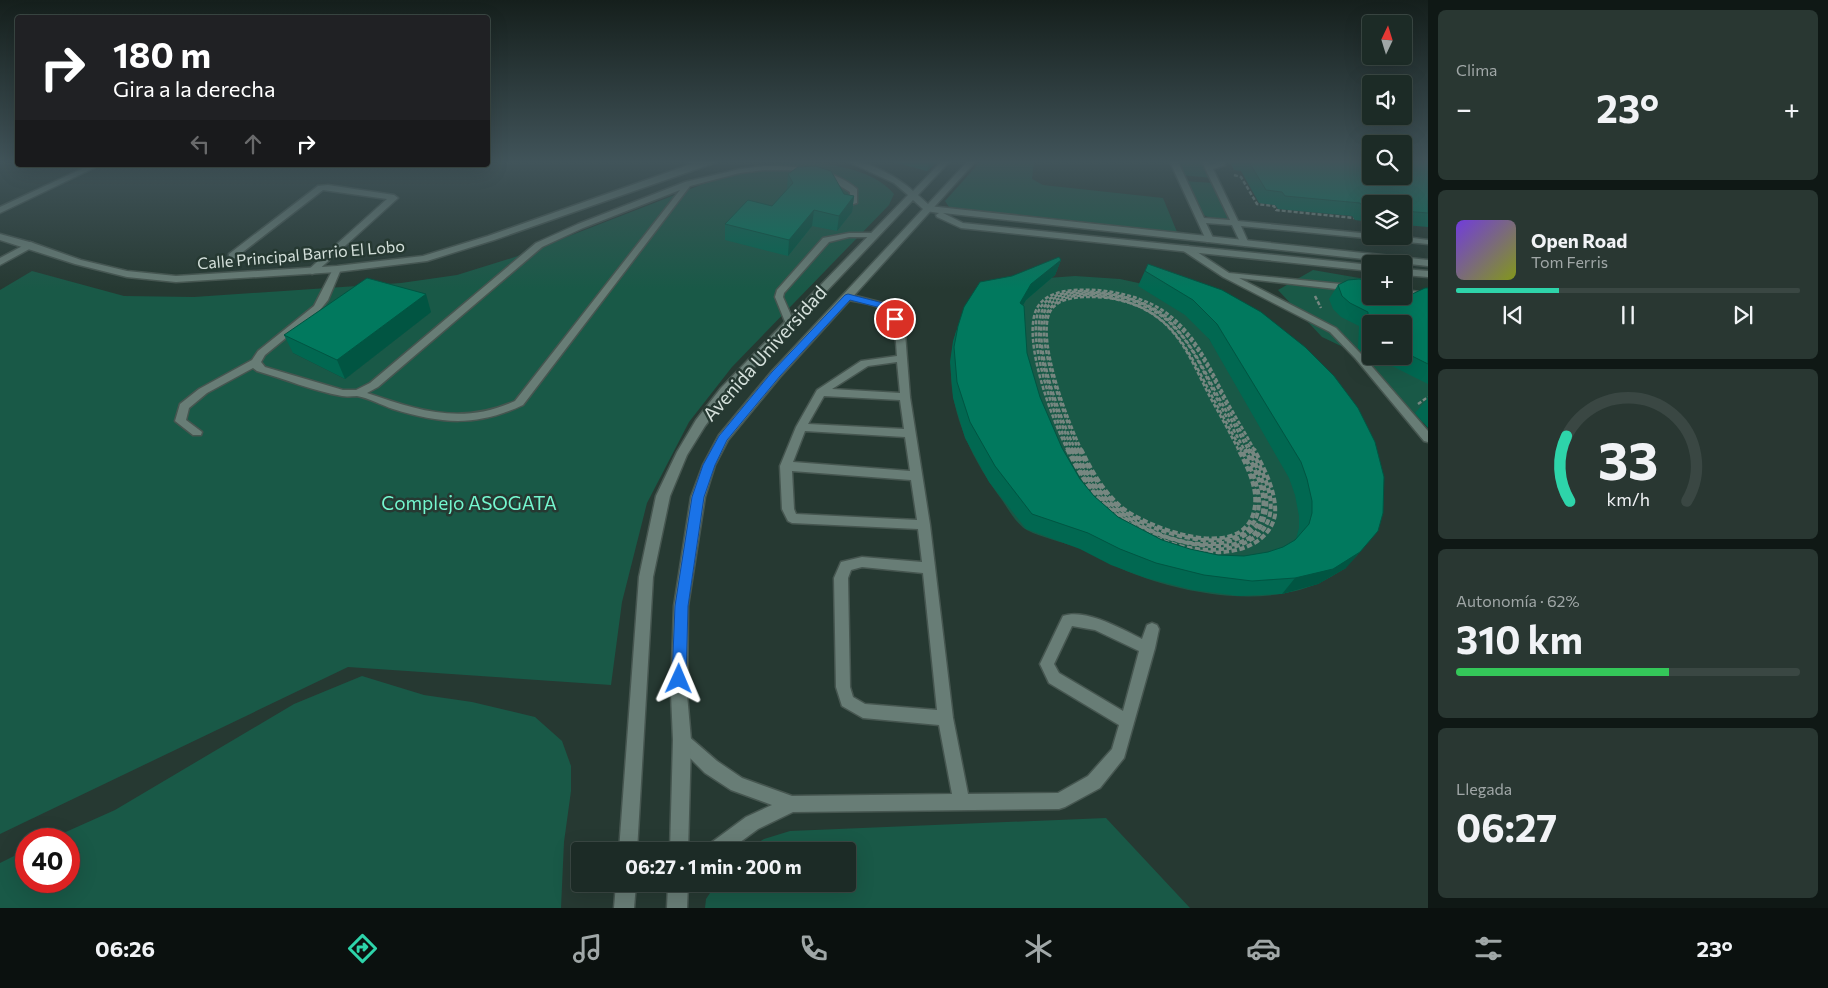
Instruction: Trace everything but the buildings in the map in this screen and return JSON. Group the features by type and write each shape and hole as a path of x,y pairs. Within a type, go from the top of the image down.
{"street":[{"path":"0,210 12,204"},
{"path":"232,256 300,204"},
{"path":"312,271 388,204"},
{"name":"Calle Principal Barrio El Lobo","path":"0,237 30,245 78,262 126,274 176,279 337,269 424,259 491,238 586,204"},
{"name":"Avenida Universidad","path":"629,842 646,576 663,496 680,455 700,424 725,392 789,322 903,204"},
{"path":"924,204 929,209 961,225 1362,267"},
{"name":"Avenida Universidad","path":"678,842 682,740 679,694 682,606 698,497 709,465 723,438 745,410 802,345 933,204"},
{"path":"929,209 1428,262"},
{"path":"1210,240 1216,251"},
{"path":"1245,244 1251,255"},
{"path":"0,262 30,245"},
{"path":"1412,273 1428,274"},
{"path":"624,908 625,892"},
{"path":"677,908 678,892"}],"lane":[{"path":"358,393 374,384 539,245 569,230 633,204"},
{"path":"256,362 256,366 261,369 343,393 358,393 409,411 446,418 483,417 505,412 519,403 672,204"},
{"path":"1193,204 1210,240"},
{"path":"1226,204 1245,244"},
{"path":"1200,220 1362,235"},
{"path":"789,322 779,297 780,292 826,240 850,235 875,235"},
{"path":"1412,240 1428,242"},
{"path":"1185,248 1226,275 1333,330 1358,356 1428,438"},
{"path":"197,432 180,421 184,406 203,392 256,362 261,353 317,308 323,300 337,269"},
{"path":"1226,275 1362,289"},
{"path":"1412,294 1428,296"},
{"path":"848,297 884,306 895,319 900,333 909,434 924,525 945,718 962,802"},
{"path":"902,358 865,363 821,392 801,427 786,466 788,509 792,518 924,525"},
{"path":"821,392 905,397"},
{"path":"801,427 909,434"},
{"path":"786,466 917,476"},
{"path":"928,568 862,562 846,566 841,578 843,687 847,701 863,711 945,718"},
{"path":"1127,722 1054,678 1047,664 1068,620 1076,619 1089,623 1148,648"},
{"path":"682,740 711,767 737,784 792,804 1059,800 1094,782 1119,753 1152,629"},
{"path":"726,842 752,823 792,804"}],"path":[{"path":"1260,204 1274,206 1276,210 1354,218"},
{"path":"1264,502 1247,527 1237,534 1207,539 1185,537 1162,531 1133,517 1113,501 1087,461 1065,413 1050,361 1047,316 1052,307 1063,300 1075,297 1105,297 1140,306 1165,322 1188,352 1240,450 1253,479 1264,502 1273,521 1265,535 1246,547 1219,552 1193,550 1166,544 1129,527 1112,515 1087,488 1051,412 1044,390 1036,350 1035,315 1040,304 1052,296 1063,292 1082,289 1100,290 1142,300 1173,319 1191,338 1200,352 1259,458 1269,481 1264,502"},
{"path":"1264,502 1261,519 1252,531 1234,540 1218,543 1191,542 1166,536 1139,524 1116,508 1097,487 1074,444 1060,412 1049,377 1044,351 1043,316 1046,308 1056,300 1070,295 1102,294 1119,297 1142,305 1169,322 1192,352 1249,458 1258,479 1264,502 1268,519 1257,534 1238,544 1216,548 1182,544 1156,536 1128,522 1108,507 1094,491 1065,436 1048,390 1041,360 1038,332 1039,316 1045,304 1068,293 1087,291 1108,293 1144,304 1170,319 1196,352 1254,458 1266,488 1264,502"},
{"path":"1418,404 1428,397"}],"green space":[{"name":"Complejo ASOGATA","path":"651,204 889,204 732,367 689,422 647,503 622,602 611,685 348,667 0,834 0,290 32,271 124,296 194,297 401,283 457,275 515,257","holes":["431,312 345,379 293,353"]},
{"path":"947,204 1166,204 1177,232 949,207"},
{"path":"1224,204 1230,218 1228,220 1208,217 1202,214 1195,205"},
{"path":"1313,270 1362,278 1362,305 1412,305 1412,289 1428,296 1428,425 1410,416 1370,368 1374,365 1412,365 1412,315 1362,315 1362,356 1322,337 1278,290"},
{"path":"1075,276 1120,279 1175,291 1360,552 1338,572 1312,586 1284,594 1222,595 1161,583 1134,574 1079,548 1036,534 1025,529 1015,520 977,462 959,420 951,376 956,331 1048,278"},
{"path":"362,676 424,695 472,702 535,717 562,741 571,766 571,791 564,842 561,908 0,908 0,863 15,856 15,893 80,893 80,828 75,828 115,810 294,704"},
{"path":"1106,818 1190,908 705,908 706,899 711,892 856,892 856,842 759,842 790,831"}],"route":[{"path":"679,679 682,606 698,497 709,465 723,438 776,374 848,297 884,306 895,319"}]}
